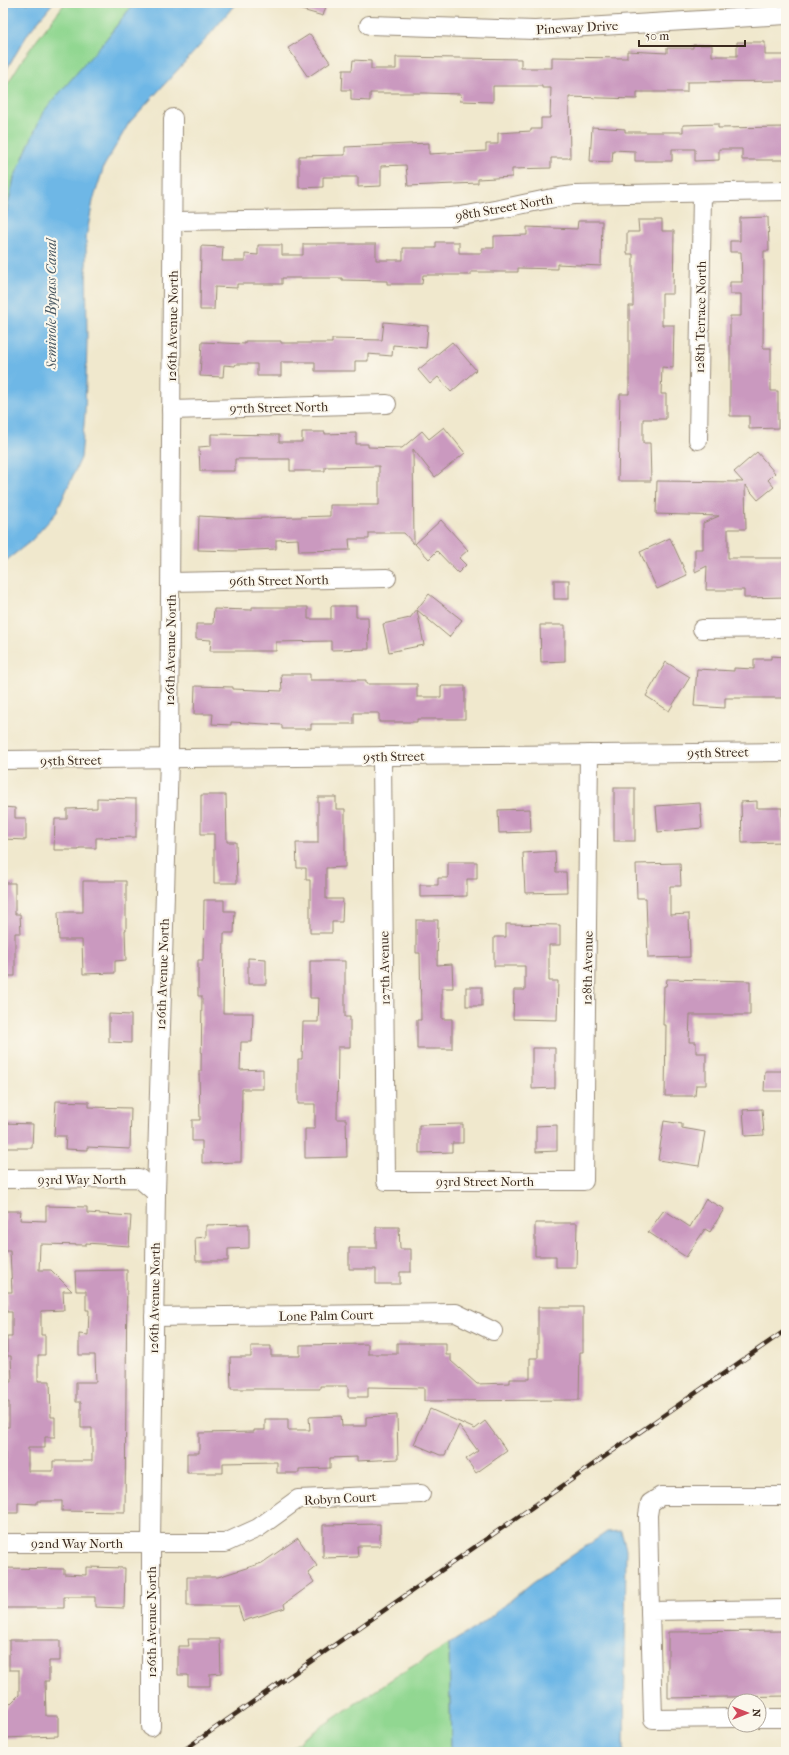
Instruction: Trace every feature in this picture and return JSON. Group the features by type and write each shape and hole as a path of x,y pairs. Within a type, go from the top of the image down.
{"street":[{"name":"Pineway Drive","path":"369,25 535,30 786,15"},
{"name":"126th Avenue North","path":"151,1727 151,1543 156,1194 169,759 171,410 174,221 173,118"},
{"name":"98th Street North","path":"174,221 449,217 490,212 556,197 574,195 702,194 786,191"},
{"name":"128th Terrace North","path":"698,440 702,194"},
{"name":"97th Street North","path":"171,410 387,404"},
{"name":"96th Street North","path":"171,582 387,578"},
{"path":"702,629 786,628"},
{"name":"95th Street","path":"3,760 786,752"},
{"name":"128th Avenue","path":"584,1181 589,754"},
{"name":"127th Avenue","path":"382,756 386,1181"},
{"name":"93rd Way North","path":"3,1179 139,1178 156,1194"},
{"name":"93rd Street North","path":"386,1181 584,1181"},
{"name":"Lone Palm Court","path":"154,1317 456,1313 493,1331"},
{"name":"Robyn Court","path":"151,1543 225,1544 258,1528 298,1499 421,1494"},
{"path":"727,1718 653,1719 648,1516 650,1503 661,1496 786,1496"},
{"name":"92nd Way North","path":"3,1543 151,1543"},
{"path":"650,1611 786,1609"},
{"path":"767,1718 786,1718"}],"green space":[{"path":"65,3 134,3 107,38 14,178 3,228 3,91 24,57"},
{"path":"449,1644 451,1752 287,1752 303,1739 395,1677"}],"water":[{"path":"3,3 53,3 29,32 3,75"},
{"name":"Seminole Bypass Canal","path":"134,3 236,3 206,39 129,123 104,166 93,201 86,238 87,342 85,413 81,458 56,513 31,541 3,563 3,228 14,178 43,112 107,38"},
{"path":"621,1531 626,1549 624,1752 451,1752 449,1644 483,1623 533,1582 607,1532"}],"building":[{"path":"288,3 327,3 323,16 288,6"},
{"path":"310,34 330,62 308,77 288,48"},
{"path":"737,42 765,42 765,55 786,55 786,81 687,82 687,92 637,92 637,99 569,97 570,158 551,158 551,168 512,169 512,177 478,179 478,183 408,186 406,165 381,166 381,186 358,187 358,177 323,177 323,187 299,188 299,156 345,155 345,147 429,143 429,154 486,151 486,144 498,144 498,133 541,129 541,118 550,118 551,88 542,88 542,86 493,86 493,102 460,101 461,94 425,93 370,93 370,101 351,100 351,90 342,90 343,70 352,70 353,60 371,61 371,69 396,69 396,57 521,59 521,68 552,68 552,57 627,58 627,51 667,53 667,48 693,48 693,45 712,45 712,56 737,56"},
{"path":"718,124 718,128 786,127 786,160 742,160 742,149 719,149 719,160 695,161 695,149 672,149 672,161 635,161 635,151 613,150 612,162 590,161 592,127 625,129 625,132 683,132 683,125"},
{"path":"768,217 769,251 764,251 763,348 771,348 771,391 778,391 778,428 749,429 749,416 730,416 730,316 741,316 741,294 730,294 730,282 742,282 741,252 730,252 730,241 740,241 740,218"},
{"path":"638,220 662,220 662,231 674,231 673,294 662,294 662,325 674,325 673,368 662,367 661,394 666,394 666,419 643,419 643,443 650,443 651,481 618,481 620,394 629,394 629,306 633,306 633,254 627,254 627,232 639,232"},
{"path":"578,221 602,221 601,266 557,264 557,269 518,268 518,272 471,272 471,275 423,275 422,284 387,284 387,281 342,280 342,278 282,278 282,284 237,284 237,288 215,287 214,310 200,310 201,246 223,247 222,261 245,261 245,254 258,255 258,245 282,245 282,255 303,255 303,244 376,244 376,260 403,260 403,248 436,248 436,242 459,242 459,253 482,253 482,248 494,248 494,236 527,235 527,227 577,229"},
{"path":"384,322 428,326 426,348 393,345 392,356 368,354 368,361 355,361 355,371 315,371 315,362 281,362 281,376 257,376 257,364 236,364 235,366 224,365 223,377 200,376 202,342 245,344 245,341 332,343 332,339 382,340"},
{"path":"452,342 476,370 451,392 438,377 430,384 418,370"},
{"path":"444,427 465,453 435,477 413,449 414,544 404,533 369,533 369,539 349,539 350,550 299,551 298,539 276,540 276,549 233,551 198,550 199,516 234,519 330,516 330,505 379,505 379,466 325,467 325,471 290,471 290,459 235,459 235,471 200,471 199,447 211,446 211,434 279,435 279,442 302,442 302,432 325,432 325,434 356,433 356,444 368,444 368,447 402,448 422,431 429,439"},
{"path":"757,452 775,473 768,480 774,487 758,500 745,485 746,529 728,529 728,558 786,558 786,597 744,598 744,590 706,590 707,566 695,572 695,549 703,549 703,523 719,516 656,514 657,481 743,482 734,472"},
{"path":"441,520 468,550 459,558 466,565 458,573 437,551 429,559 415,544"},
{"path":"670,538 687,575 657,589 640,552"},
{"path":"554,580 569,580 569,599 554,599"},
{"path":"429,594 462,620 449,637 417,610 424,645 389,652 383,624 410,618"},
{"path":"331,606 356,606 356,617 368,617 369,649 331,650 331,641 276,642 276,651 210,651 211,640 196,639 196,624 213,624 214,609 252,610 252,607 308,607 308,619 331,619"},
{"path":"540,625 565,625 565,661 541,662"},
{"path":"771,656 786,657 786,698 725,698 725,708 694,706 697,669 734,671 734,668 754,669 754,659 771,659"},
{"path":"666,662 690,677 669,711 646,696"},
{"path":"281,674 310,674 310,680 366,680 366,684 417,684 417,697 441,697 441,686 465,686 465,719 417,719 417,722 379,722 379,713 354,713 354,724 311,724 311,729 282,729 282,725 231,722 231,725 212,724 213,714 194,714 195,686 282,691"},
{"path":"614,788 635,788 635,841 614,841"},
{"path":"201,795 226,795 227,842 236,842 237,883 214,883 214,834 201,834"},
{"path":"318,797 336,797 336,809 345,809 345,867 326,868 326,899 343,899 342,922 332,922 332,933 310,933 310,880 306,880 306,868 297,868 296,843 318,843"},
{"path":"97,798 136,799 136,837 96,838 96,848 54,850 55,819 67,819 67,809 97,808"},
{"path":"757,801 757,808 782,808 783,842 742,843 741,802"},
{"path":"700,803 702,828 658,832 656,806"},
{"path":"3,807 15,808 15,818 26,818 26,840 3,839"},
{"path":"530,809 531,832 499,833 498,810"},
{"path":"555,851 556,872 566,872 567,892 525,893 523,853"},
{"path":"448,862 477,862 477,879 467,879 467,896 420,897 420,885 438,885 438,878 448,878"},
{"path":"680,863 681,886 670,886 670,915 689,914 690,957 648,958 646,898 637,898 636,864"},
{"path":"83,881 126,881 126,960 115,961 115,973 83,974 82,940 59,940 58,912 83,912"},
{"path":"3,883 15,883 15,914 20,914 21,933 15,933 15,976 3,976"},
{"path":"204,900 224,900 224,911 235,911 234,933 224,933 223,1013 253,1013 252,1042 241,1042 240,1070 263,1069 263,1089 242,1089 241,1162 202,1163 202,1141 192,1141 192,1120 200,1120 199,1071 201,1071 202,996 198,996 198,960 203,960"},
{"path":"416,920 438,920 437,965 452,964 453,988 442,988 442,1019 452,1019 452,1049 417,1049 417,1020 421,1020 420,953 416,953"},
{"path":"506,924 560,925 560,945 549,945 549,981 558,981 557,1020 513,1019 514,990 525,990 525,966 494,966 494,937 506,937"},
{"path":"248,958 266,959 266,984 248,984"},
{"path":"310,961 345,961 345,1017 350,1017 350,1047 338,1047 337,1119 346,1119 347,1157 305,1158 305,1129 315,1129 315,1104 298,1104 298,1059 302,1059 303,1022 318,1022 319,998 310,998"},
{"path":"667,979 750,981 750,1015 690,1015 689,1042 696,1042 696,1053 706,1053 706,1085 696,1085 695,1096 665,1096 666,1025 663,1025 664,986 666,986"},
{"path":"466,987 482,987 482,1006 466,1006"},
{"path":"109,1014 131,1015 131,1043 109,1042"},
{"path":"532,1048 555,1048 555,1088 532,1089"},
{"path":"765,1071 786,1071 786,1091 764,1091"},
{"path":"56,1101 89,1102 89,1107 131,1108 130,1149 87,1147 87,1150 65,1149 66,1136 54,1136"},
{"path":"762,1109 764,1135 745,1136 743,1110"},
{"path":"664,1121 682,1124 682,1128 705,1132 699,1166 658,1160"},
{"path":"4,1123 33,1124 32,1148 3,1148"},
{"path":"463,1124 463,1143 452,1143 452,1152 419,1153 419,1125"},
{"path":"557,1125 557,1151 536,1152 536,1126"},
{"path":"706,1199 724,1209 710,1232 705,1229 686,1257 648,1232 664,1210 690,1227"},
{"path":"46,1206 87,1207 87,1213 131,1216 129,1246 86,1243 86,1245 40,1244 39,1270 51,1270 72,1291 63,1291 64,1310 41,1311 41,1335 45,1335 45,1355 38,1355 38,1381 50,1381 51,1417 55,1417 55,1437 45,1437 45,1448 28,1448 28,1471 53,1471 53,1461 92,1461 92,1428 81,1428 81,1402 76,1402 76,1382 96,1382 95,1355 79,1355 79,1334 88,1335 89,1310 86,1310 86,1291 76,1291 75,1271 127,1270 125,1512 62,1511 62,1501 37,1501 37,1504 18,1503 18,1513 3,1513 5,1427 9,1427 9,1402 6,1402 5,1382 12,1382 11,1356 7,1356 7,1337 12,1337 12,1312 7,1312 6,1292 12,1292 10,1251 4,1251 5,1211 21,1211 20,1220 46,1221"},
{"path":"535,1223 577,1223 576,1267 556,1267 556,1256 535,1256"},
{"path":"249,1224 249,1248 228,1249 228,1261 196,1261 195,1238 206,1237 206,1225"},
{"path":"376,1227 399,1227 400,1249 411,1249 411,1272 400,1272 400,1284 376,1284 376,1269 349,1269 349,1248 376,1248"},
{"path":"538,1307 583,1307 583,1352 580,1352 579,1400 424,1401 424,1388 368,1387 368,1397 348,1397 348,1386 320,1386 320,1389 231,1389 230,1357 251,1357 251,1346 271,1346 271,1356 300,1356 300,1345 368,1344 368,1354 397,1354 397,1343 446,1343 446,1355 451,1355 451,1361 477,1384 510,1383 510,1379 530,1379 530,1358 538,1358"},
{"path":"430,1409 475,1429 485,1421 507,1451 476,1473 466,1459 478,1451 459,1425 445,1455 440,1455 414,1444"},
{"path":"397,1415 398,1459 357,1461 357,1457 330,1458 330,1468 299,1469 299,1473 277,1473 277,1462 223,1463 223,1473 187,1473 187,1453 199,1453 199,1433 254,1432 254,1430 265,1430 265,1419 288,1419 288,1430 310,1430 309,1417 341,1416 342,1426 366,1426 366,1417"},
{"path":"380,1524 380,1546 357,1546 358,1557 323,1558 323,1525"},
{"path":"298,1538 317,1566 308,1573 314,1582 284,1604 285,1608 243,1621 238,1606 187,1606 187,1577 218,1577 262,1563"},
{"path":"86,1567 125,1568 124,1608 95,1607 95,1597 64,1597 64,1608 3,1608 3,1568 64,1569 64,1574 86,1575"},
{"path":"786,1631 786,1696 767,1696 767,1693 727,1693 727,1697 668,1698 668,1632"},
{"path":"188,1639 220,1639 221,1673 210,1674 210,1686 188,1686 188,1675 178,1675 178,1646 189,1646"},
{"path":"9,1640 60,1640 60,1661 49,1661 49,1681 45,1681 46,1716 58,1716 58,1736 3,1738 3,1711 19,1695 19,1670 9,1670"}],"railway":[{"path":"181,1752 786,1330"}]}
